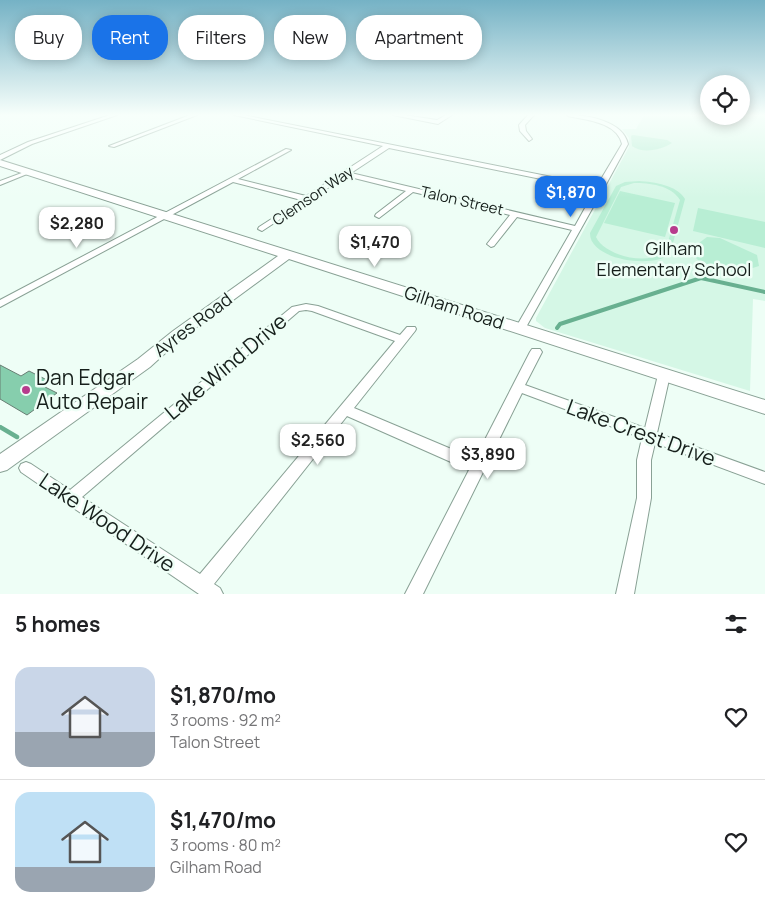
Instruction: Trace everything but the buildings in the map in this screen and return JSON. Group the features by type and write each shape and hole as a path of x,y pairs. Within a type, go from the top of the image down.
{"street":[{"path":"0,158 31,143"},
{"path":"112,146 121,143"},
{"path":"377,143 601,189"},
{"path":"520,329 601,189 625,143"},
{"name":"Clemson Way","path":"262,229 389,145"},
{"path":"0,304 288,150"},
{"name":"Gilham Road","path":"0,163 765,407"},
{"path":"0,183 29,172"},
{"name":"Talon Street","path":"345,174 578,229"},
{"path":"232,180 307,199"},
{"path":"379,216 411,190"},
{"path":"491,244 515,214"},
{"name":"Ayres Road","path":"0,464 104,391 287,254"},
{"path":"0,292 12,298"},
{"name":"Lake Wind Drive","path":"71,498 296,309 314,308 407,334 345,410"},
{"path":"414,594 536,352"},
{"path":"625,594 643,505 644,460 664,375"},
{"name":"Lake Crest Drive","path":"518,387 765,478"},
{"path":"208,590 345,410 478,467"},
{"name":"Lake Wood Drive","path":"26,468 208,590"}],"shaded area":[{"name":"Gilham Elementary School","path":"629,143 765,143 765,301 753,299 750,391 545,328 536,321 629,147"},
{"path":"632,143 672,143 663,148 647,150 641,150 632,146"},
{"path":"639,181 665,185 677,190 685,199 670,254 662,259 637,261 623,259 600,250 592,242 590,233 616,186 625,182","holes":["634,183 653,184 665,188 680,200 666,249 660,255 651,258 640,259 618,254 608,250 596,237 621,187"]},
{"path":"620,191 675,203 665,237 604,223"},
{"path":"698,208 765,222 765,248 693,231"},
{"path":"707,237 720,238 757,255 759,266 743,271 701,263 696,258 699,243"}],"waterway":[{"path":"557,328 560,324 701,278 765,292"},
{"path":"0,427 17,437"}],"place":[{"name":"Gilham Elementary School","path":"674,230"},
{"name":"Dan Edgar Auto Repair","path":"26,390"}]}
